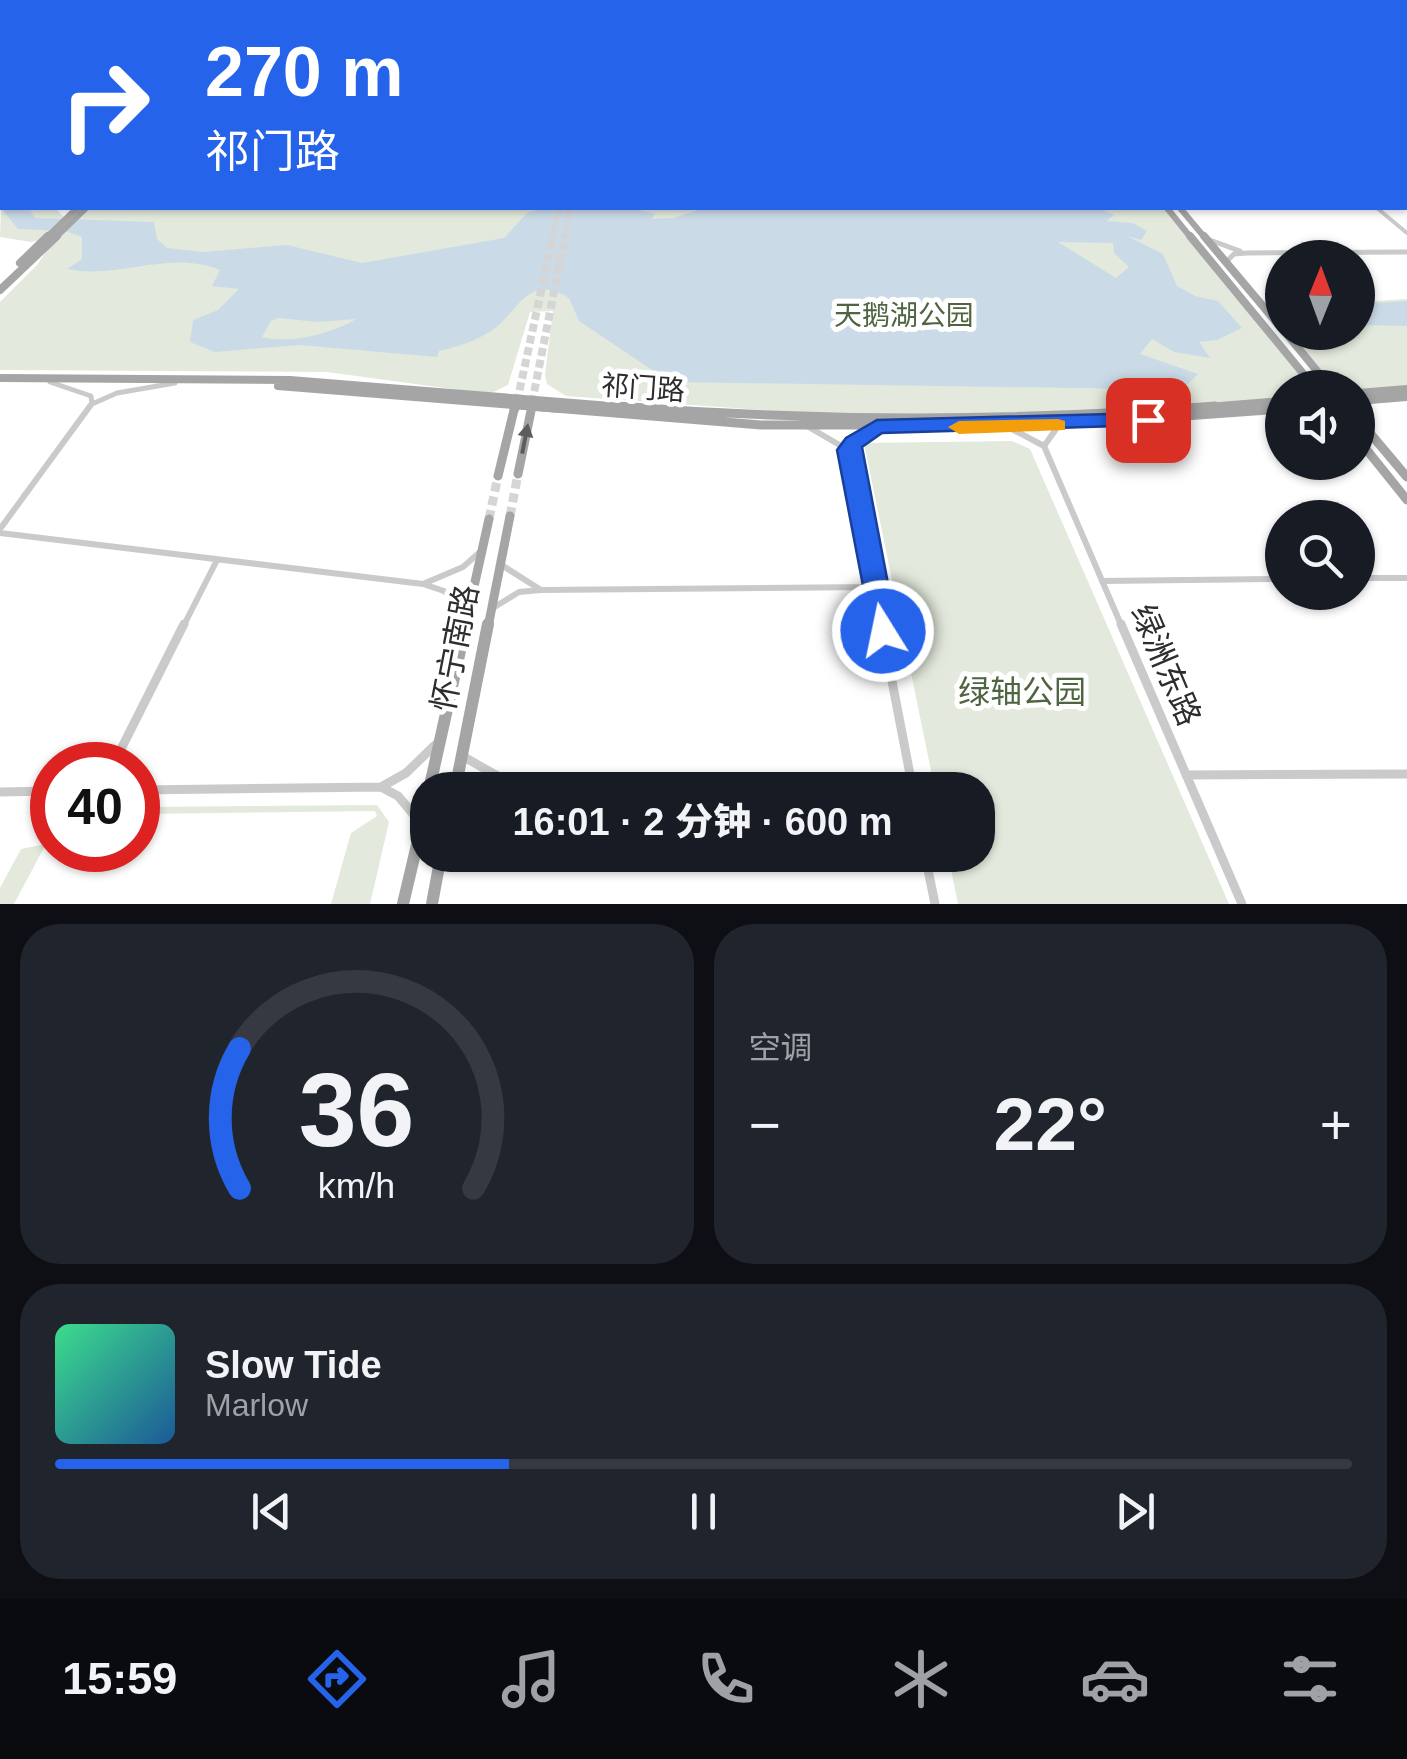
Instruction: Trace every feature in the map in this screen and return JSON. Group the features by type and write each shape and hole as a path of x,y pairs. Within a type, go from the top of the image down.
{"main road":[{"path":"52,235 75,210"},
{"path":"0,286 84,210"},
{"path":"1169,210 1300,370"},
{"path":"1182,210 1265,308"},
{"path":"1300,350 1316,370"},
{"name":"祁门路","path":"0,380 377,392 516,405 761,418 938,421 1265,406"},
{"name":"祁门路","path":"0,380 290,380 516,405"},
{"path":"1375,393 1407,393"},
{"path":"1375,399 1407,393"},
{"path":"498,476 516,405"},
{"path":"518,474 532,406"},
{"name":"祁门路","path":"532,406 806,426 877,427 1059,425 1265,407"},
{"path":"1375,438 1407,477"},
{"path":"1375,460 1407,500"},
{"name":"怀宁南路","path":"459,772 510,516"},
{"name":"怀宁南路","path":"433,772 488,519"},
{"path":"404,904 411,872"},
{"path":"432,904 439,872"}],"street":[{"path":"1381,210 1407,231"},
{"path":"1206,238 1246,253"},
{"path":"1226,262 1234,254 1246,253 1407,252"},
{"path":"50,382 85,392 91,396 92,404"},
{"path":"175,383 118,393 92,404 0,531 423,584 444,590 468,612"},
{"path":"1007,427 1044,446 1059,425"},
{"path":"806,426 848,450 909,772"},
{"path":"848,450 877,427"},
{"name":"绿洲东路","path":"1044,446 1242,904"},
{"path":"423,584 463,567 482,550"},
{"path":"125,742 217,560"},
{"path":"500,564 541,590"},
{"path":"1375,578 1407,578"},
{"path":"1102,581 1265,579"},
{"path":"492,609 519,592 541,590 875,587"},
{"path":"381,787 406,772 440,741"},
{"path":"462,756 489,772"},
{"path":"1186,775 1407,774"},
{"path":"160,790 381,787 398,796 410,810"},
{"path":"0,792 30,792"},
{"path":"929,872 934,904"}],"green space":[{"name":"天鹅湖公园","path":"1,210 57,210 65,218 74,219 84,210 1169,210 1265,327 1265,350 1284,350 1301,370 1265,370 1265,403 1209,409 805,419 762,410 566,396 547,384 545,375 553,311 530,312 508,385 489,394 327,372 0,370 0,302 38,264 56,236 31,242 0,237"},
{"path":"1407,299 1407,389 1375,392 1375,370 1317,370 1299,350 1375,350 1375,301"},
{"name":"绿轴公园","path":"1012,441 1030,449 1229,904 958,904 951,872 995,872 995,772 931,772 864,443"},
{"path":"377,805 389,822 370,904 331,904 351,833 377,816 375,811 160,814 160,807"},
{"path":"30,847 31,872 14,904 0,904 0,888 21,849"}],"water":[{"name":"天鹅湖公园","path":"3,210 30,210 35,218 154,222 157,239 167,248 204,252 287,245 362,263 504,238 527,213 537,210 639,210 655,214 652,219 673,218 698,210 1103,210 1114,215 1107,221 1133,223 1147,231 1141,240 1127,236 1163,254 1177,286 1195,296 1218,301 1242,328 1217,340 1199,342 1210,358 1174,352 1152,339 1140,354 1198,374 1177,395 1143,389 670,382 579,321 569,298 543,290 524,298 491,331 439,351 437,357 300,345 215,352 190,342 193,320 218,310 239,289 212,286 220,270 182,263 106,271 67,269 82,259 82,237 65,231 18,229","holes":["1058,242 1113,243 1114,253 1129,267 1116,278","279,318 318,322 356,319 310,336 262,337 271,321"]},
{"path":"1407,301 1407,326 1375,325 1375,303"}],"tunnel":[{"path":"552,239 559,210"},
{"path":"564,239 570,210"},
{"path":"517,402 553,236"},
{"path":"532,403 565,236"},
{"path":"510,516 518,474"},
{"path":"489,519 498,476"}],"slow traffic":[{"path":"959,427 1058,425"}],"route":[{"path":"883,631 848,450 854,442 877,427 1007,427 1148,420"}]}
